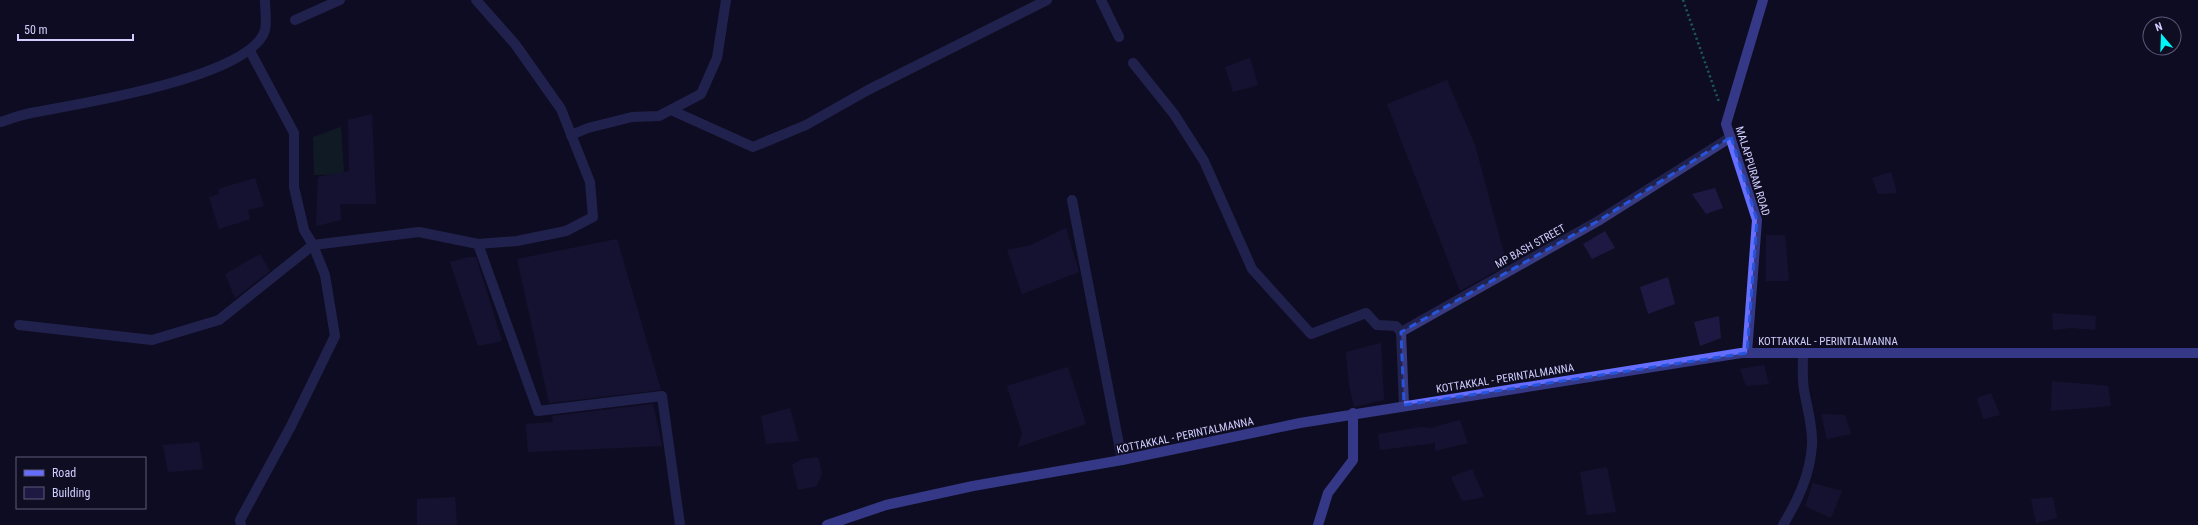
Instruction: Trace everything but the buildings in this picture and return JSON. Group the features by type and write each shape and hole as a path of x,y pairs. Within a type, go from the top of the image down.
{"main road":[{"name":"MALAPPURAM ROAD","path":"1747,353 1757,220 1726,124 1763,0"},
{"name":"KOTTAKKAL - PERINTALMANNA","path":"827,525 886,505 972,486 1122,460 1353,413 1747,353 2198,353"},
{"path":"1318,525 1328,493 1353,460 1353,413"}],"street":[{"path":"1,122 34,112 80,105 139,92 189,78 250,51 265,31 265,0"},
{"path":"295,20 340,0"},
{"path":"19,326 152,340 219,320 313,245 419,232 478,244 517,241 566,231 593,216 590,182 561,110 515,44 476,0"},
{"path":"571,135 588,128 632,117 659,116 701,94 717,58 726,0"},
{"path":"671,110 753,147 806,125 868,90 1047,0"},
{"path":"1101,0 1119,37"},
{"path":"241,525 240,520 291,426 335,336 325,275 313,245 304,230 294,187 294,133 250,51"},
{"path":"1133,63 1174,114 1204,161 1252,269 1311,334 1366,313 1377,325 1396,326 1401,332 1404,406"},
{"name":"MP BASH STREET","path":"1401,332 1598,221 1731,137"},
{"path":"1072,200 1122,460"},
{"path":"478,244 538,410 662,396 680,525"},
{"path":"1783,525 1802,491 1809,469 1812,444 1811,418 1804,389 1803,353"}],"path":[{"path":"1684,0 1726,124"}],"highlighted area":[{"path":"1731,137 1757,220 1747,353 1404,405 1401,332 1598,221"}],"green space":[{"path":"341,127 344,174 314,175 313,137"}]}
